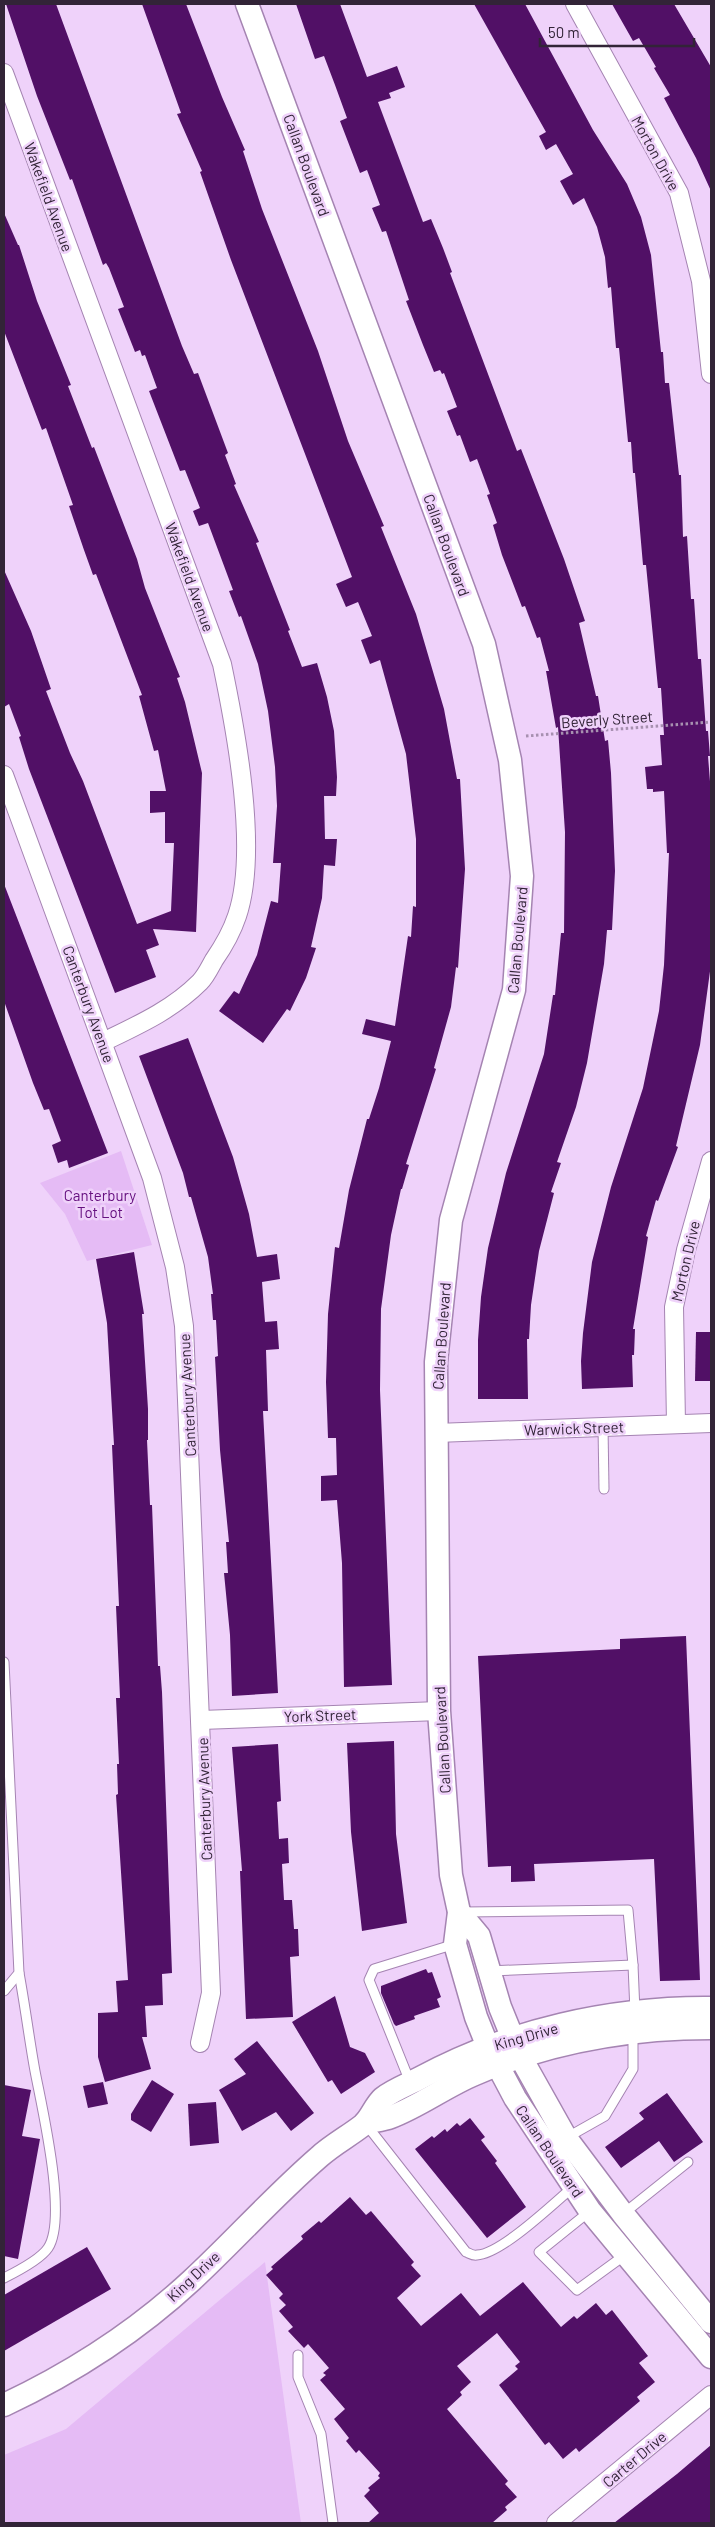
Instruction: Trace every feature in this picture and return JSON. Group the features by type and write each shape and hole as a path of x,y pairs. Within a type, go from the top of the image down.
{"street":[{"name":"Callan Boulevard","path":"246,4 484,644 506,738 522,876 514,990 451,1220 436,1362 439,1711 451,1875 459,1912 456,1944 476,2017 493,2056 515,2098 572,2187 590,2211 711,2357"},
{"name":"Morton Drive","path":"576,4 679,193 702,281 711,374"},
{"name":"Wakefield Avenue","path":"4,74 222,664 244,801 245,868 237,916 222,947 201,981 165,1011 103,1042"},
{"name":"Canterbury Avenue","path":"4,775 152,1178 175,1267 184,1326 211,1993 200,2043"},
{"name":"Morton Drive","path":"676,1424 674,1307 686,1250 711,1161"},
{"name":"Warwick Street","path":"436,1434 711,1422"},
{"name":"York Street","path":"201,1720 439,1711"},
{"name":"Callan Boulevard","path":"459,1912 479,1936 489,1971 517,2047 566,2138 623,2214 711,2322"},
{"name":"King Drive","path":"4,2406 90,2359 142,2322 191,2280 320,2156 365,2123 383,2098 446,2064 493,2056 517,2047 557,2046 675,2008 711,2008"},
{"name":"King Drive","path":"634,2022 676,2028 711,2028"},
{"name":"King Drive","path":"365,2123 390,2118 456,2082 493,2056"},
{"name":"Carter Drive","path":"556,2523 711,2395"}],"lane":[{"path":"602,1427 604,1489"},
{"path":"4,1662 19,1973 49,2140 55,2211 53,2234 48,2249 25,2266 4,2278"},
{"path":"459,1912 628,1910 633,1965 633,2069 605,2116 566,2138"},
{"path":"410,2083 369,1980 374,1969 456,1944"},
{"path":"489,1971 633,1965"},
{"path":"4,1991 19,1973"},
{"path":"365,2123 466,2252 476,2256 492,2251 507,2241 572,2187"},
{"path":"623,2214 688,2162"},
{"path":"590,2211 539,2252 577,2290 626,2255"},
{"path":"298,2355 298,2377 321,2434 333,2523"}],"path":[{"name":"Beverly Street","path":"506,738 711,722"}],"green space":[{"name":"Canterbury Tot Lot","path":"121,1151 152,1245 87,1261 65,1214 40,1183"},
{"path":"265,2262 301,2523 4,2523 4,2455 66,2429"}],"building":[{"path":"6,4 56,4 182,346 194,374 198,373 228,453 225,455 236,484 234,485 259,542 256,543 290,630 288,631 302,667 317,663 327,697 334,731 337,777 336,796 324,796 325,839 337,839 335,866 324,865 322,898 311,947 316,948 306,978 290,1011 287,1009 263,1043 219,1011 234,991 239,994 257,955 271,901 278,903 281,863 273,863 277,806 275,767 268,711 258,664 241,616 239,617 229,591 233,590 208,523 199,526 193,511 200,508 185,470 180,471 149,391 157,388 145,355 142,356 140,350 135,352 118,309 124,307 109,268 106,263 103,265 72,179 70,180 37,96"},
{"path":"142,4 186,4 245,150 243,151 262,209 318,351 348,441 384,526 381,527 416,614 444,709 457,779 460,779 465,869 458,968 456,967 451,1007 434,1068 436,1069 406,1164 409,1165 401,1189 391,1235 381,1309 380,1390 392,1685 344,1687 342,1563 337,1500 321,1501 321,1476 337,1475 336,1438 328,1438 326,1382 328,1314 335,1247 339,1248 349,1190 367,1119 369,1119 379,1088 391,1041 362,1034 366,1019 395,1026 408,936 411,937 413,906 416,907 416,839 406,754 380,660 370,664 361,640 372,636 358,602 346,607 336,584 352,577 231,260 200,172 202,171 177,114 181,113"},
{"path":"296,4 340,4 367,77 397,66 405,87 389,93 391,98 378,102 423,222 431,219 443,248 452,272 450,273 517,451 521,449 564,559 585,621 579,623 596,696 598,696 605,741 608,740 615,871 612,930 607,930 604,964 587,1063 576,1107 557,1162 561,1163 551,1192 554,1193 539,1251 531,1305 529,1339 527,1339 528,1399 478,1399 478,1340 481,1297 488,1248 506,1173 544,1054 553,995 555,995 561,933 564,933 565,832 558,727 556,728 546,671 549,671 540,637 537,638 525,606 522,607 502,555 493,525 497,523 487,495 490,494 477,459 470,462 460,435 457,436 447,411 457,407 444,373 442,374 440,370 434,372 423,345 406,301 409,300 386,231 382,232 372,208 380,205 367,170 360,173 340,121 347,118 335,85 324,56 315,59"},
{"path":"474,4 525,4 593,130 627,184 641,217 651,255 665,383 669,383 679,475 681,475 683,537 687,536 691,599 694,599 698,659 701,659 706,731 708,731 710,756 708,756 711,794 711,964 700,1045 676,1146 678,1147 658,1201 656,1200 646,1236 648,1237 633,1329 635,1329 634,1355 632,1355 633,1387 582,1389 581,1361 592,1262 611,1187 643,1088 659,1011 664,965 669,853 667,853 664,791 653,792 653,789 647,789 645,767 662,765 660,735 664,735 661,688 658,688 646,565 643,565 635,473 633,473 631,442 628,442 619,348 616,348 611,287 608,288 605,257 597,227 584,198 573,205 560,181 573,174 556,144 546,150 539,136 546,132"},
{"path":"612,4 674,4 711,67 711,191 664,98 670,95 654,68 656,67 639,38 633,41"},
{"path":"4,213 19,245 37,301 71,385 68,386 92,448 94,447 137,559 145,588 180,677 177,678 185,702 202,773 196,932 153,929 159,945 146,950 156,977 115,993 29,769 19,737 21,736 9,704 4,707 4,570 31,631 51,689 46,691 83,781 137,924 171,911 174,843 165,843 165,812 150,813 150,791 166,791 158,750 154,751 139,696 142,695 96,574 93,575 84,550 69,506 73,505 46,428 42,430 4,331"},
{"path":"4,884 108,1153 69,1168 67,1160 58,1163 52,1145 61,1141 49,1109 44,1110 33,1083 4,1001"},
{"path":"188,1038 233,1157 249,1214 257,1257 277,1254 280,1279 262,1282 265,1322 277,1321 279,1349 266,1350 268,1411 263,1411 278,1693 232,1696 230,1635 224,1573 228,1573 226,1542 229,1542 220,1450 215,1357 218,1356 216,1320 213,1320 211,1294 213,1294 208,1257 183,1173 139,1056"},
{"path":"134,1252 144,1314 142,1314 148,1409 147,1440 150,1505 152,1505 158,1666 160,1666 162,1692 172,1973 162,1974 163,2005 145,2006 147,2037 142,2037 151,2069 105,2082 98,2057 98,2013 118,2012 116,1981 128,1980 116,1795 118,1794 117,1764 119,1764 116,1698 120,1698 116,1606 119,1606 112,1445 114,1445 107,1323 96,1259"},
{"path":"696,1332 711,1332 711,1381 695,1381"},
{"path":"686,1636 700,1980 660,1981 654,1859 534,1864 535,1881 511,1882 511,1866 488,1867 478,1656 620,1649 620,1639"},
{"path":"394,1741 396,1834 407,1923 362,1931 351,1832 347,1743"},
{"path":"278,1744 281,1801 277,1802 279,1839 288,1838 289,1863 282,1864 284,1900 292,1900 294,1929 298,1929 299,1956 290,1957 293,2017 246,2019 240,1871 242,1871 232,1747"},
{"path":"426,1969 428,1973 432,1972 441,1997 437,1999 440,2007 414,2016 415,2019 396,2026 381,1993 381,1986"},
{"path":"335,1996 350,2047 365,2053 375,2072 341,2094 332,2080 328,2082 292,2022"},
{"path":"257,2041 314,2113 291,2131 276,2112 242,2131 219,2090 246,2074 234,2059"},
{"path":"152,2080 174,2094 151,2132 131,2120 131,2114"},
{"path":"103,2082 108,2104 88,2108 83,2086"},
{"path":"4,2085 31,2090 22,2136 40,2139 18,2259 4,2256"},
{"path":"667,2093 703,2142 674,2162 659,2141 621,2168 605,2147 644,2119 639,2113"},
{"path":"216,2102 219,2143 190,2146 188,2104"},
{"path":"470,2118 485,2137 481,2140 497,2161 495,2163 526,2207 487,2238 415,2149 432,2136 434,2138 445,2129 447,2132 457,2123 460,2126"},
{"path":"350,2197 366,2215 371,2211 414,2262 411,2265 421,2276 397,2298 421,2326 461,2293 480,2316 523,2282 561,2327 574,2316 577,2319 596,2303 606,2315 612,2310 648,2356 639,2363 655,2382 637,2397 640,2401 579,2452 576,2448 563,2459 549,2442 545,2445 499,2385 518,2369 515,2366 520,2362 497,2333 457,2366 471,2382 460,2392 462,2395 447,2409 508,2481 505,2484 517,2497 505,2507 507,2510 492,2523 368,2523 379,2513 364,2496 370,2490 368,2488 380,2478 378,2476 380,2473 359,2450 356,2453 346,2441 349,2438 334,2419 345,2409 320,2380 326,2375 323,2373 329,2368 308,2344 304,2348 288,2331 293,2327 279,2311 286,2305 279,2298 283,2294 266,2275 273,2269 271,2267 303,2239 301,2236 319,2221 321,2223"},
{"path":"87,2247 111,2289 4,2351 4,2295"},
{"path":"711,2445 711,2523 614,2523 677,2474"}]}
